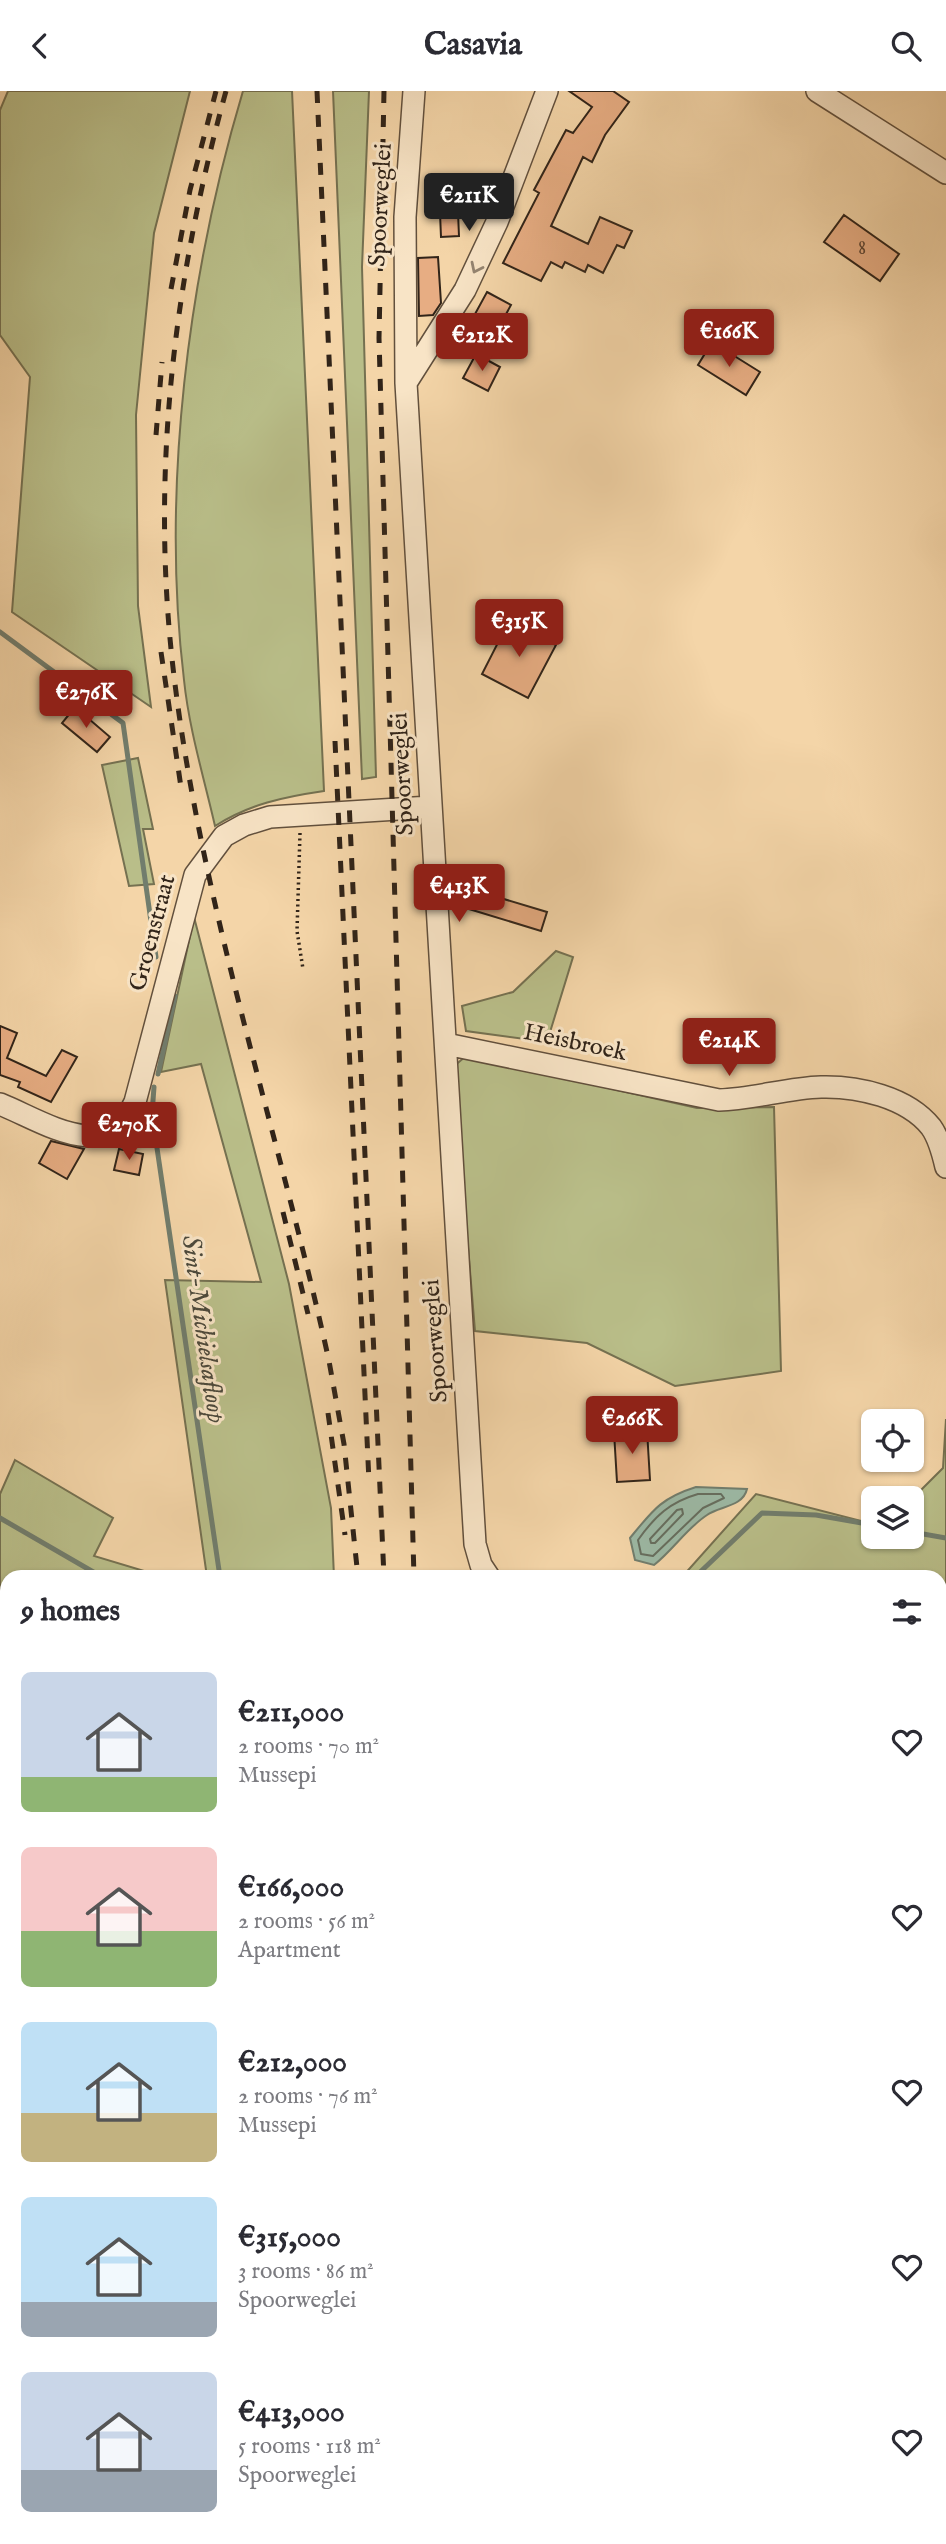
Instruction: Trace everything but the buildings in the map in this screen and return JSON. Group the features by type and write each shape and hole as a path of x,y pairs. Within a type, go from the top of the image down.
{"street":[{"name":"Spoorweglei","path":"414,91 405,217 406,383 475,1544 484,1570"},
{"path":"406,383 470,279 498,222 547,91"},
{"path":"828,94 946,173"},
{"name":"Groenstraat","path":"0,1104 80,1135 96,1138 107,1135 125,1122 135,1102 195,874 224,836 270,817 300,813 430,807"},
{"name":"Heisbroek","path":"446,1044 719,1100 821,1087 854,1089 884,1097 916,1113 932,1128 946,1167"}],"path":[{"path":"300,813 297,931 303,969"}],"green space":[{"path":"8,91 190,91 154,233 136,415 138,606 151,707 12,612 30,377 0,335 0,110"},
{"path":"243,91 292,91 324,791 267,803 241,812 215,826 193,735 184,680 176,533 178,458 184,383 207,234"},
{"path":"333,91 369,91 362,267 376,777 362,779"},
{"path":"138,758 153,829 143,829 154,884 129,886 102,765"},
{"path":"194,917 289,1284 331,1508 334,1570 206,1570 165,1280 261,1282 201,1064 161,1072"},
{"path":"556,951 573,957 547,1042 466,1031 462,1006 513,992"},
{"path":"466,1056 697,1108 774,1107 781,1371 675,1386 587,1343 475,1331 453,1067"},
{"path":"946,1419 946,1570 688,1570 756,1494 861,1521 861,1549 924,1549 924,1487 943,1468"},
{"path":"15,1460 113,1518 94,1556 141,1570 0,1570 0,1494"}],"water":[{"path":"696,1487 747,1489 745,1495 736,1503 712,1512 700,1520 654,1565 635,1560 630,1538 638,1528 666,1501"}],"waterway":[{"name":"Sint-Michielsafloop","path":"0,632 123,723 156,957"},
{"name":"Sint-Michielsafloop","path":"158,1074 175,996"},
{"name":"Sint-Michielsafloop","path":"154,1087 152,1114 219,1570"},
{"path":"702,1570 762,1513 816,1515 861,1523"},
{"path":"0,1518 90,1570"},
{"path":"924,1534 946,1538"}],"railway":[{"path":"171,289 190,190 216,91"},
{"path":"226,91 192,235 171,381 166,455 167,602 174,676 203,849 222,935 329,1361 344,1444 357,1570"},
{"path":"317,91 384,1570"},
{"path":"384,91 379,338 414,1570"},
{"path":"156,435 162,362"},
{"path":"161,652 182,794"},
{"path":"335,741 369,1482"},
{"path":"283,1212 308,1314"},
{"path":"328,1413 345,1535"}]}
